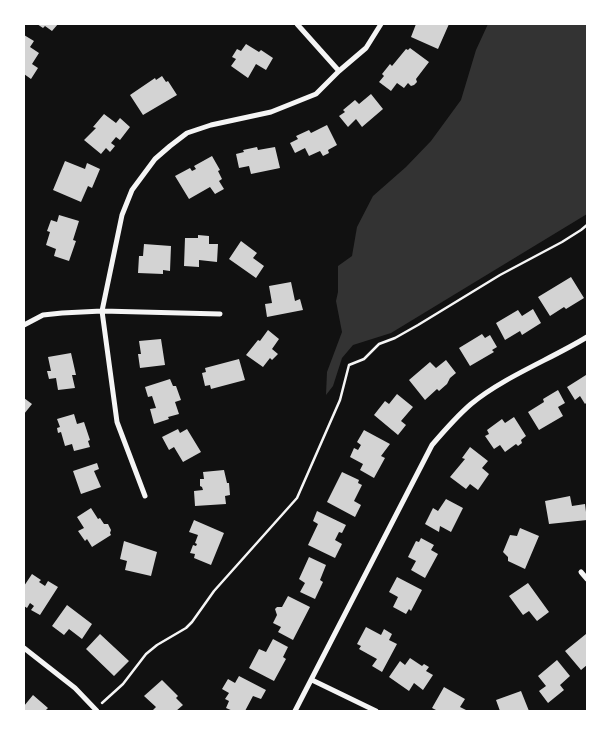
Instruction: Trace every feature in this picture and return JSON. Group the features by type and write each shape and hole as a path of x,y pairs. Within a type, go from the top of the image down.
{"street":[{"path":"297,24 339,71"},
{"path":"145,496 117,422 102,311 122,215 132,190 155,159 187,134 211,125 270,112 316,94 366,48 381,24"},
{"path":"24,325 43,315 102,311 220,314"},
{"path":"295,711 432,445 448,426 472,403 500,384 587,337"},
{"path":"581,572 587,579"},
{"path":"24,648 75,688 97,710"},
{"path":"312,680 376,711"}],"path":[{"path":"97,710 123,684 146,654 192,622 214,591 297,498 340,400 349,366 364,359 378,344 395,338 411,329 500,275 569,238 587,225"}],"shaded area":[{"path":"488,24 587,24 587,214 391,333 353,345 342,358 333,386 326,395 327,372 342,332 336,301 338,266 352,256 357,227 373,196 406,167 431,141 461,100 476,50"}],"building":[{"path":"37,24 58,24 52,31 45,26 43,28"},
{"path":"416,24 449,24 438,49 411,37"},
{"path":"24,35 34,41 30,47 39,53 32,64 38,68 31,79 24,74"},
{"path":"246,44 259,52 261,50 273,58 266,70 256,64 248,78 231,66 236,59 232,57 237,49 241,51"},
{"path":"410,48 429,62 416,79 417,82 414,85 411,86 408,83 404,88 397,83 391,91 379,82 384,76 382,74 390,64 392,66 406,49"},
{"path":"162,76 166,82 168,81 177,95 143,115 130,95 155,78 156,80"},
{"path":"371,94 383,109 362,127 356,119 348,127 339,116 345,112 343,110 355,100 359,104"},
{"path":"104,114 116,123 120,118 130,127 120,140 116,137 111,143 115,146 110,152 106,148 101,154 84,140 96,128 93,127"},
{"path":"327,125 337,145 328,150 329,153 323,156 320,151 309,156 305,148 295,153 290,143 298,139 296,136 309,130 311,133"},
{"path":"257,147 258,150 275,147 280,168 251,174 249,166 239,168 236,154 244,152 243,150"},
{"path":"212,156 220,170 218,171 222,179 219,181 224,189 215,194 210,187 189,199 175,176 190,168 192,171 196,169 194,166"},
{"path":"65,161 85,169 87,163 100,169 92,188 88,186 81,202 53,190"},
{"path":"59,215 79,221 73,240 76,241 69,261 54,256 56,249 46,245 50,232 47,231 51,220 57,222"},
{"path":"198,235 209,236 209,244 218,244 217,262 199,260 199,267 184,266 185,238 198,238"},
{"path":"241,241 257,253 253,258 264,266 256,278 229,259"},
{"path":"144,244 171,246 170,271 163,270 163,274 138,273 139,256 143,256"},
{"path":"571,277 584,298 550,316 538,297"},
{"path":"291,282 295,301 300,299 303,310 267,317 265,304 272,303 269,286"},
{"path":"533,309 541,323 522,335 520,331 505,340 496,323 518,310 522,316"},
{"path":"268,330 279,339 272,349 278,354 272,360 270,358 263,367 246,355"},
{"path":"482,334 485,338 490,335 497,347 492,350 494,352 470,366 459,348"},
{"path":"161,339 165,365 140,368 138,354 141,354 139,341"},
{"path":"71,353 76,375 72,375 75,388 58,390 56,378 49,379 47,371 51,371 48,357"},
{"path":"239,359 245,380 211,389 210,385 205,386 202,373 206,372 205,368"},
{"path":"446,360 456,373 439,391 437,389 425,400 409,380 430,362 436,368"},
{"path":"586,375 587,402 585,404 580,396 575,400 567,387"},
{"path":"170,379 173,386 176,386 181,400 175,402 179,414 154,424 150,409 156,408 152,396 148,397 145,387"},
{"path":"558,390 565,403 558,407 563,416 539,430 528,412 544,402 543,399"},
{"path":"397,394 413,407 401,421 406,425 398,435 374,415 385,401 389,404"},
{"path":"24,398 32,404 24,414"},
{"path":"74,414 77,424 84,422 90,440 88,441 90,447 74,451 72,444 65,446 61,432 58,433 57,428 60,427 57,419"},
{"path":"514,417 526,436 521,440 522,443 518,446 516,444 505,452 500,445 494,449 485,436 489,434 487,430 502,419 505,423"},
{"path":"178,429 180,433 187,429 201,452 183,462 174,447 169,450 162,437"},
{"path":"364,430 390,444 381,456 385,458 374,478 360,470 363,464 350,457 354,448 358,450 361,445 357,442"},
{"path":"470,447 488,461 482,468 489,474 478,490 470,484 466,489 450,477 465,459 462,458"},
{"path":"97,463 99,469 94,471 101,487 81,494 73,471"},
{"path":"224,470 227,483 229,483 230,495 225,496 226,504 195,506 194,491 203,490 200,486 200,479 204,479 203,472"},
{"path":"342,472 359,480 358,483 362,485 354,501 361,505 355,517 327,502"},
{"path":"570,496 572,506 585,504 587,520 549,524 545,501"},
{"path":"446,499 463,508 451,532 440,526 439,532 425,524 433,508 438,511"},
{"path":"91,508 98,519 100,518 104,524 108,524 111,530 111,535 92,547 87,539 85,541 78,531 84,528 77,517"},
{"path":"317,511 346,525 342,533 339,532 335,540 342,544 335,558 308,545 318,524 313,521"},
{"path":"194,520 224,533 211,565 194,558 195,554 190,553 193,545 196,546 197,544 195,543 198,535 189,532"},
{"path":"520,528 539,536 525,569 508,561 508,557 503,552 510,535 517,536"},
{"path":"421,538 434,545 431,550 438,554 425,578 411,570 416,561 408,557 416,541 419,542"},
{"path":"124,541 157,552 151,576 125,570 127,561 120,559"},
{"path":"309,557 326,565 320,580 323,582 315,599 300,592 305,583 299,579"},
{"path":"32,574 41,580 39,582 45,586 48,581 58,587 40,615 31,610 34,606 30,603 27,608 24,606 24,586"},
{"path":"397,577 422,590 411,611 409,609 406,614 393,607 398,597 389,592"},
{"path":"528,583 549,612 537,621 529,611 523,615 509,596"},
{"path":"288,596 310,607 293,640 278,632 281,627 273,623 277,615 275,609 282,607"},
{"path":"67,605 92,624 82,639 69,629 64,635 52,626"},
{"path":"366,627 381,635 384,629 392,634 389,640 397,644 382,672 372,666 377,659 359,649 361,646 357,644"},
{"path":"100,634 129,661 114,676 86,649"},
{"path":"586,634 587,665 581,670 565,651"},
{"path":"273,639 288,647 283,657 286,659 274,681 249,668 259,649 266,652"},
{"path":"410,658 422,666 424,664 429,667 426,671 433,675 423,690 414,683 409,691 389,677 400,661 405,665"},
{"path":"557,660 570,676 560,685 564,690 548,703 539,691 546,686 538,676"},
{"path":"239,676 266,690 261,699 253,696 245,711 233,711 226,708 229,701 225,699 229,693 222,689 228,679 235,683"},
{"path":"162,680 178,696 176,698 183,705 176,711 152,711 156,707 144,696"},
{"path":"444,687 465,699 460,707 468,711 438,711 432,708"},
{"path":"521,691 529,711 500,711 496,700"},
{"path":"33,695 48,708 47,711 24,710 24,706"}]}
